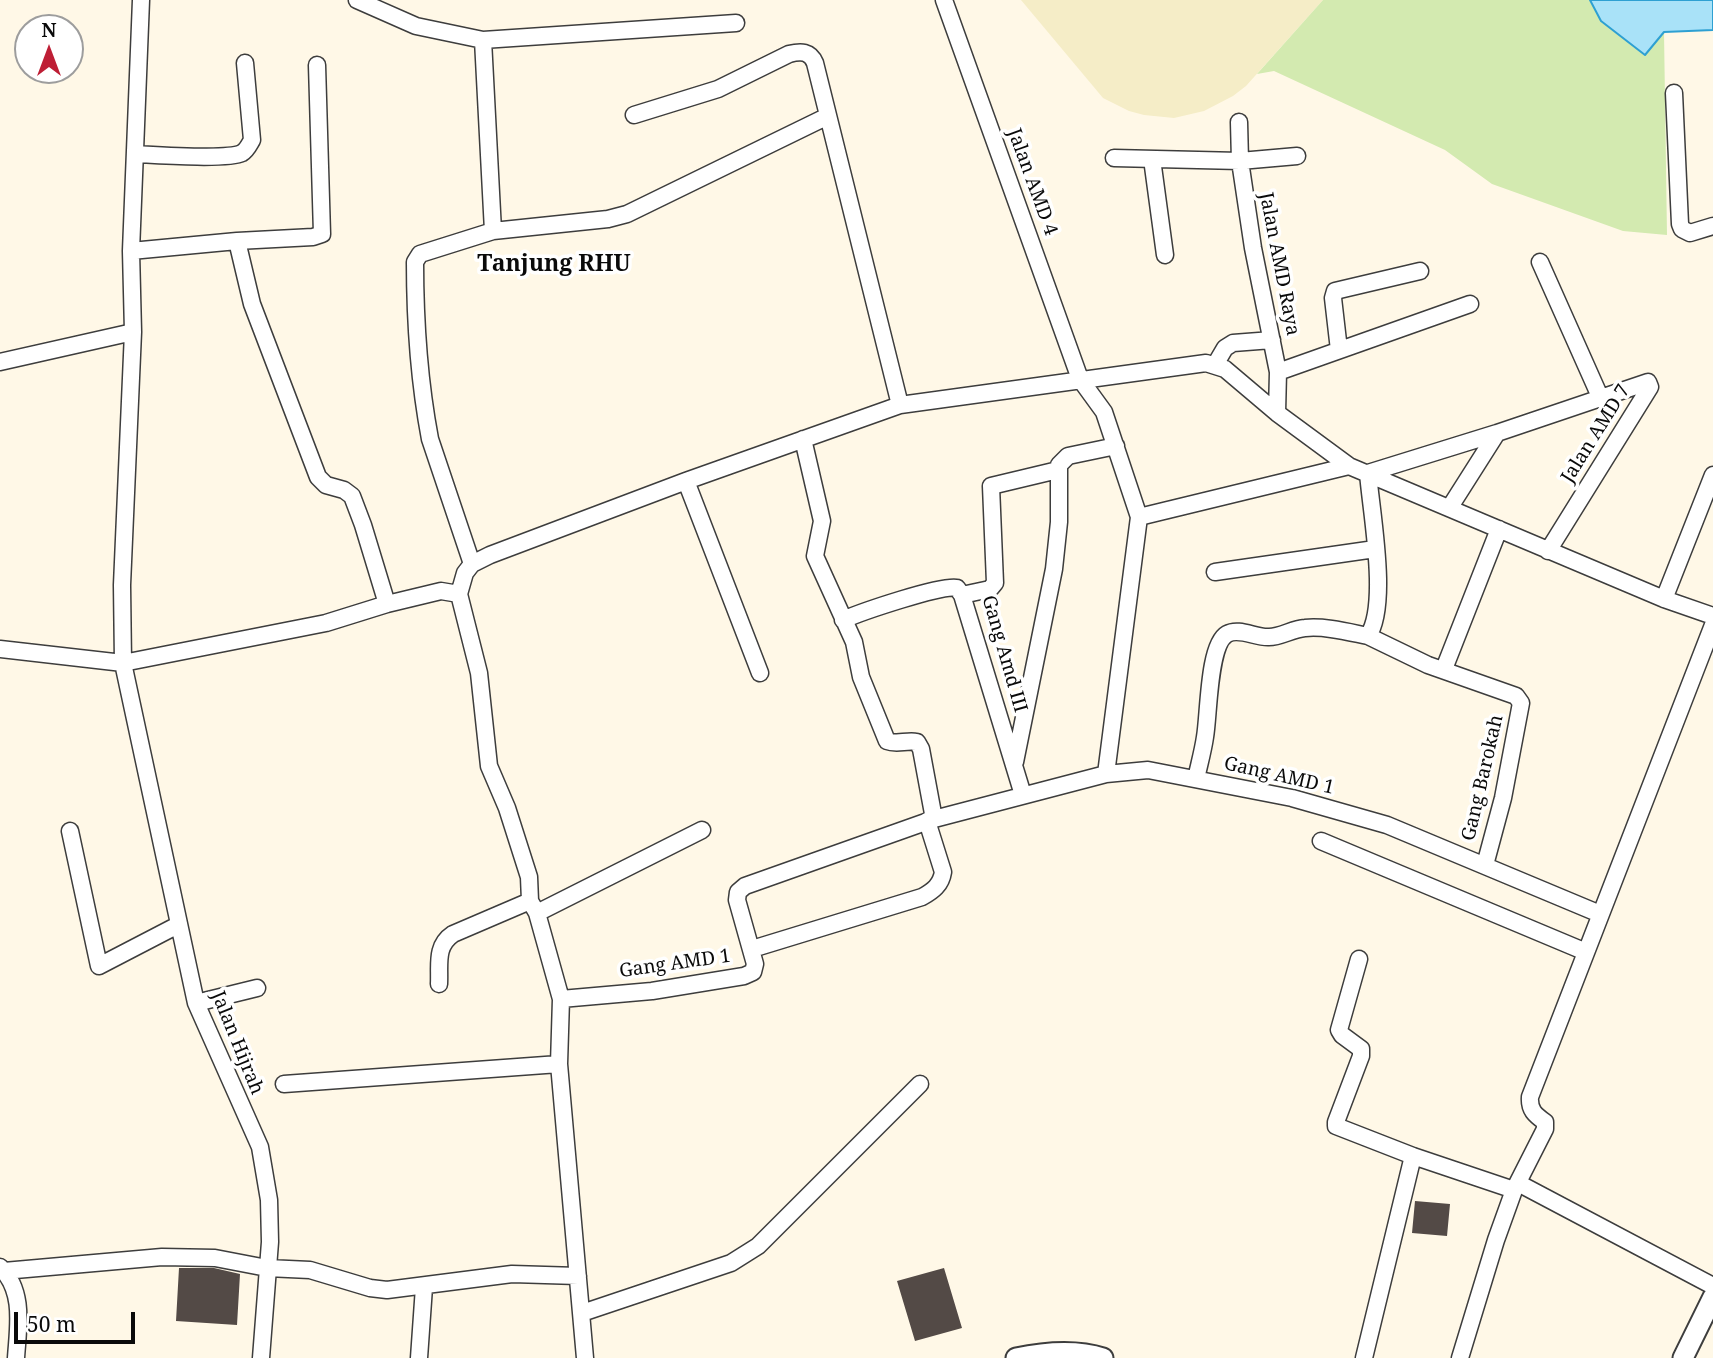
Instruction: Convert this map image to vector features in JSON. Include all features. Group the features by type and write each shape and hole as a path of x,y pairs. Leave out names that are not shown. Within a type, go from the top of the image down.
{"street":[{"name":"Jalan Hijrah","path":"141,0 131,251 132,332 122,585 123,663 196,1003 260,1147 269,1200 270,1242 261,1358"},
{"path":"357,0 416,26 483,40 736,23"},
{"name":"Jalan AMD 4","path":"944,0 1080,379"},
{"path":"483,40 493,231"},
{"path":"634,115 718,89 789,54 802,52 813,59 900,405"},
{"path":"136,154 240,154 248,148 252,140 245,63"},
{"path":"131,251 313,237 322,234 317,65"},
{"path":"1674,93 1680,224 1682,229 1690,233 1713,226"},
{"path":"472,564 430,439 426,419 418,348 416,258 420,254 493,231 608,219 627,214 828,116"},
{"name":"Jalan AMD Raya","path":"1239,122 1240,161 1253,248 1278,372 1278,413"},
{"path":"1114,159 1240,161 1297,156"},
{"path":"1152,159 1165,256"},
{"path":"237,241 252,304 318,477 326,485 344,490 352,496 387,604"},
{"name":"Jalan AMD 7","path":"1539,262 1601,399"},
{"path":"1339,350 1333,298 1335,291 1420,271"},
{"path":"1278,372 1469,304"},
{"path":"0,362 132,332"},
{"path":"1215,365 1225,348 1233,343 1272,341"},
{"path":"586,1358 559,1064 561,999 533,907 529,877 507,808 489,766 479,673 459,594 465,573 472,564 489,555 686,481 900,405 1194,364 1215,365 1237,379 1349,466 1664,599 1713,616"},
{"path":"1080,379 1099,402 1139,517 1106,774"},
{"name":"Jalan AMD 7","path":"1368,473 1648,382 1650,384 1548,551"},
{"path":"1450,507 1497,433"},
{"path":"752,950 922,897 935,889 943,872 931,820 921,749 917,742 909,740 894,743 887,741 861,677 853,642 815,556 822,521 803,439"},
{"path":"1015,762 1054,569 1059,522 1058,470 1061,461 1068,456 1116,446"},
{"path":"1139,517 1349,466"},
{"name":"Gang Amd III","path":"1023,795 962,595 990,589 995,583 991,486 1058,470"},
{"path":"1368,473 1379,593 1373,629 1368,636"},
{"path":"1664,599 1713,475"},
{"path":"686,481 760,673"},
{"path":"1444,669 1499,529"},
{"path":"1214,572 1375,549"},
{"path":"843,620 950,587 957,589 962,595"},
{"path":"0,649 123,663 326,623 441,591 459,594"},
{"path":"1460,1358 1496,1240 1516,1186 1545,1129 1545,1122 1534,1114 1530,1097 1713,625"},
{"name":"Gang Barokah","path":"1196,779 1205,736 1214,658 1224,636 1239,632 1268,637 1304,628 1319,628 1368,636 1428,665 1516,696 1521,703 1503,799 1485,865"},
{"name":"Gang AMD 1","path":"561,999 652,991 744,976 753,972 752,950 737,900 738,892 745,886 931,820 1106,774 1148,770 1292,798 1387,825 1600,915"},
{"path":"439,985 440,949 444,940 453,934 533,907 702,830"},
{"path":"70,831 99,966 178,925"},
{"path":"1321,841 1586,952"},
{"path":"1359,959 1339,1030 1361,1049 1362,1056 1336,1126 1413,1156 1516,1186 1713,1286"},
{"path":"196,1003 257,989"},
{"path":"284,1084 559,1064"},
{"path":"582,1313 731,1264 758,1246 920,1084"},
{"path":"1364,1358 1413,1156"},
{"path":"16,1358 19,1307 14,1290 2,1269 162,1257 215,1258 267,1268 310,1270 370,1288 387,1290 512,1274 578,1276"},
{"path":"419,1358 424,1287"},
{"path":"1683,1358 1713,1297"},
{"path":"1016,1358 1036,1354 1085,1352 1103,1358"}],"shaded area":[{"path":"1021,0 1323,0 1246,86 1204,111 1174,118 1129,111 1103,98"}],"green space":[{"path":"1323,0 1590,0 1601,21 1645,55 1664,32 1667,235 1623,231 1492,184 1445,150 1274,71 1257,74"}],"water":[{"path":"1590,0 1713,0 1713,30 1664,32 1645,55 1601,21"}],"building":[{"path":"1415,1201 1450,1204 1447,1236 1412,1233"},
{"path":"179,1268 214,1268 240,1274 237,1325 176,1321"},
{"path":"944,1268 962,1328 915,1341 897,1281"}],"district":[{"name":"Tanjung RHU","path":"554,264"}]}
